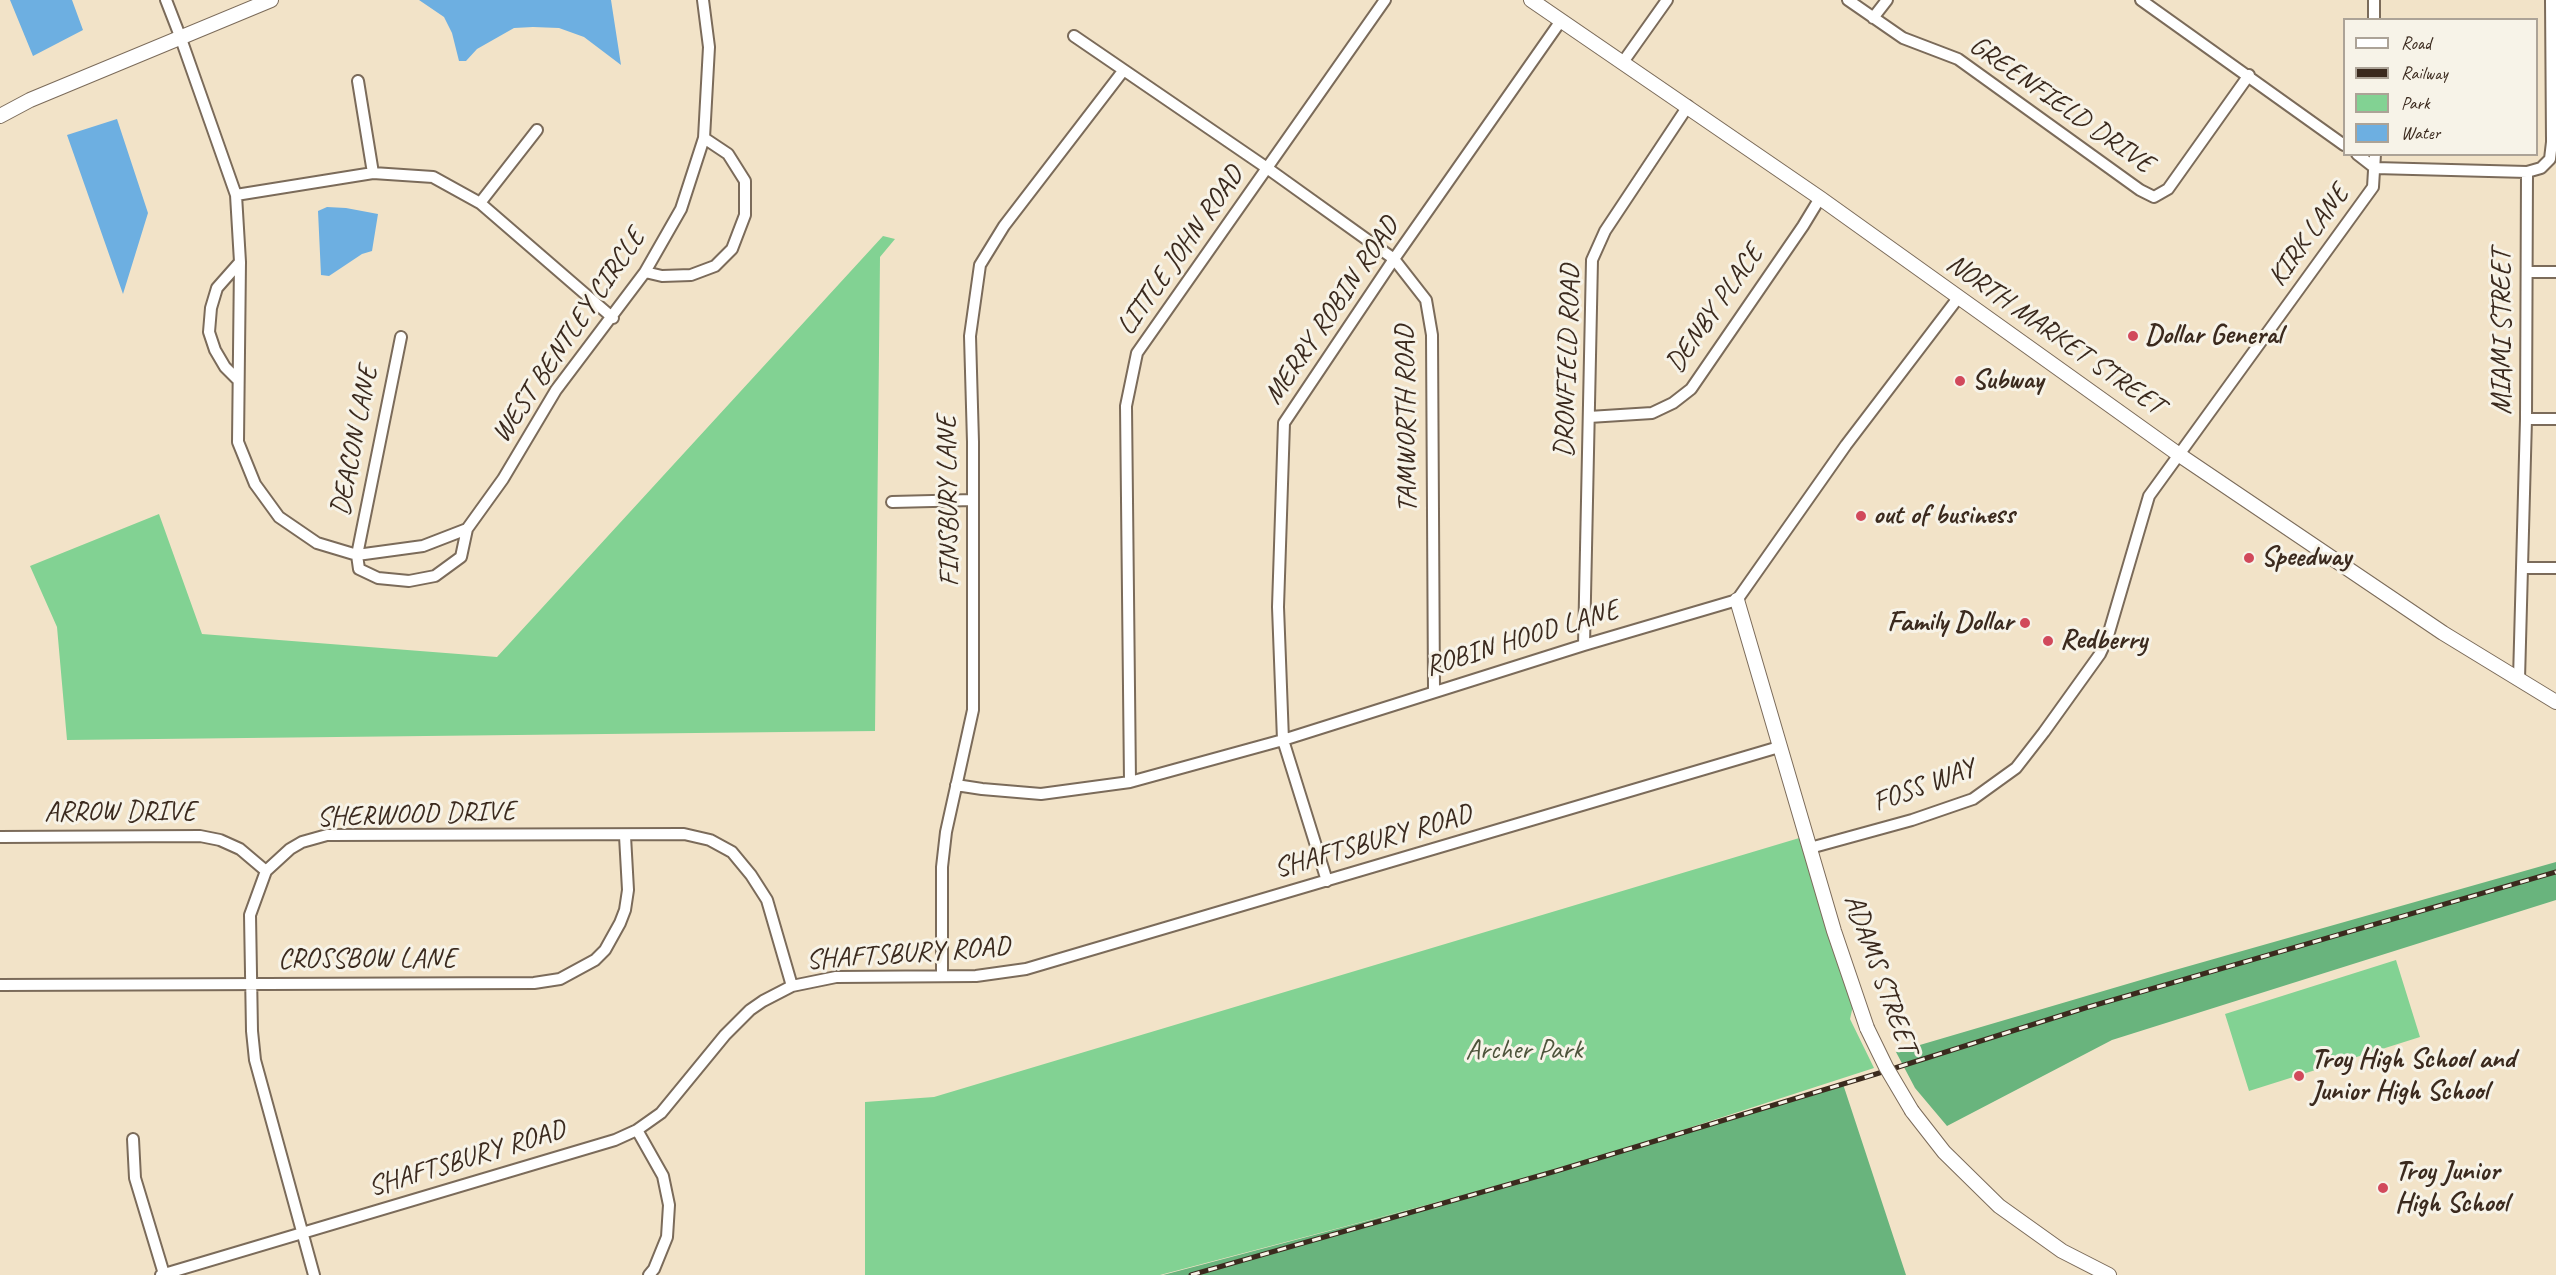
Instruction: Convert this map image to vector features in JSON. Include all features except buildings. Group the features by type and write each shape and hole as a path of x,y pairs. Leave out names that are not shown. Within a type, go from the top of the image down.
{"street":[{"path":"166,0 236,195 240,262 238,442 255,484 279,517 317,543 357,555 423,546 467,529"},
{"path":"0,116 30,100 270,0"},
{"name":"WEST BENTLEY CIRCLE","path":"467,529 503,479 556,390 613,318 645,272 681,209 704,138 709,47 705,0"},
{"name":"LITTLE JOHN ROAD","path":"1130,782 1126,406 1137,353 1384,0"},
{"name":"NORTH MARKET STREET","path":"1531,0 1820,198 2178,454 2443,633 2556,702"},
{"path":"1623,62 1667,0"},
{"name":"GREENFIELD DRIVE","path":"1848,0 1903,38 1958,59 2140,190 2154,196 2168,189 2249,75"},
{"path":"1873,18 1887,0"},
{"path":"2141,0 2343,144"},
{"path":"2374,0 2374,18"},
{"path":"2360,156 2375,168 2527,172 2541,168 2550,159 2551,0"},
{"name":"MERRY ROBIN ROAD","path":"1327,881 1283,740 1278,607 1284,423 1394,259 1560,22"},
{"name":"TAMWORTH ROAD","path":"1074,36 1267,168 1394,259 1426,300 1432,334 1434,691"},
{"name":"FINSBURY LANE","path":"942,976 942,867 956,785 973,710 975,645 970,336 981,265 1004,226 1123,71"},
{"path":"358,81 373,173"},
{"name":"DRONFIELD ROAD","path":"1584,645 1592,261 1605,231 1688,106"},
{"path":"480,203 537,130"},
{"path":"645,272 662,276 691,275 715,266 732,249 745,215 745,181 728,154 704,138"},
{"name":"KIRK LANE","path":"2178,454 2373,187 2375,156"},
{"name":"MIAMI STREET","path":"2519,679 2524,568 2527,172"},
{"path":"236,195 373,173 433,177 480,203 613,318"},
{"name":"DENBY PLACE","path":"1589,417 1652,413 1673,403 1691,389 1820,198"},
{"path":"237,379 225,368 215,350 209,332 211,308 217,288 240,262"},
{"path":"2528,273 2556,272"},
{"path":"1737,600 1846,445 1958,298"},
{"name":"DEACON LANE","path":"357,555 401,337"},
{"path":"2526,419 2556,419"},
{"name":"FOSS WAY","path":"1810,848 1912,820 1973,800 2016,768 2100,654 2107,639 2149,496 2178,454"},
{"path":"892,502 973,500"},
{"path":"357,555 359,568 378,578 409,581 435,576 461,557 467,529"},
{"path":"2524,568 2556,568"},
{"name":"ROBIN HOOD LANE","path":"956,785 1041,794 1130,782 1283,740 1434,691 1737,600"},
{"name":"ADAMS STREET","path":"1737,600 1837,942 1867,1028 1886,1068 1912,1111 1955,1165 1999,1206 2055,1247 2109,1275"},
{"name":"SHAFTSBURY ROAD","path":"162,1275 615,1140 637,1130 661,1113 725,1035 750,1010 792,986 836,977 990,975 1026,969 1779,747"},
{"name":"SHERWOOD DRIVE","path":"314,1275 255,1060 251,984 250,915 266,871 275,861 296,846 327,835 625,836 684,834 710,840 732,852 751,875 767,900 792,986"},
{"name":"ARROW DRIVE","path":"0,837 200,836 220,840 240,849 266,871"},
{"name":"CROSSBOW LANE","path":"0,985 534,983 560,979 572,975 595,960 605,950 620,923 628,890 625,836"},
{"path":"637,1130 663,1176 669,1205 667,1237 654,1269 649,1275"},
{"path":"133,1139 135,1178 162,1275"}],"green space":[{"path":"883,236 895,239 880,257 875,731 67,740 57,627 30,566 159,514 202,634 497,657"},
{"name":"Archer Park","path":"1806,836 1855,997 1850,1019 1874,1068 1556,1171 1160,1275 865,1275 865,1102 934,1097"},
{"path":"2556,862 2556,900 2112,1040 1947,1126 1915,1088 1896,1052 2168,972"},
{"path":"2396,960 2420,1037 2249,1091 2225,1014"},
{"path":"1843,1084 1906,1275 1163,1275 1556,1171"}],"water":[{"path":"10,0 72,0 83,30 33,56"},
{"path":"419,0 611,0 621,65 584,37 559,28 533,27 514,28 477,49 466,61 459,61 452,33 444,17"},
{"path":"117,119 148,213 123,294 67,135"},
{"path":"327,207 378,214 372,251 362,254 329,276 321,275 318,211"}],"railway":[{"path":"1191,1275 1556,1171 2085,1008 2556,872"}],"place":[{"name":"Dollar General","path":"2133,336"},
{"name":"Subway","path":"1960,381"},
{"name":"out of business","path":"1861,516"},
{"name":"Speedway","path":"2249,558"},
{"name":"Family Dollar","path":"2025,623"},
{"name":"Redberry","path":"2048,641"},
{"name":"Troy High School and Junior High School","path":"2299,1076"},
{"name":"Troy Junior High School","path":"2383,1188"}]}
